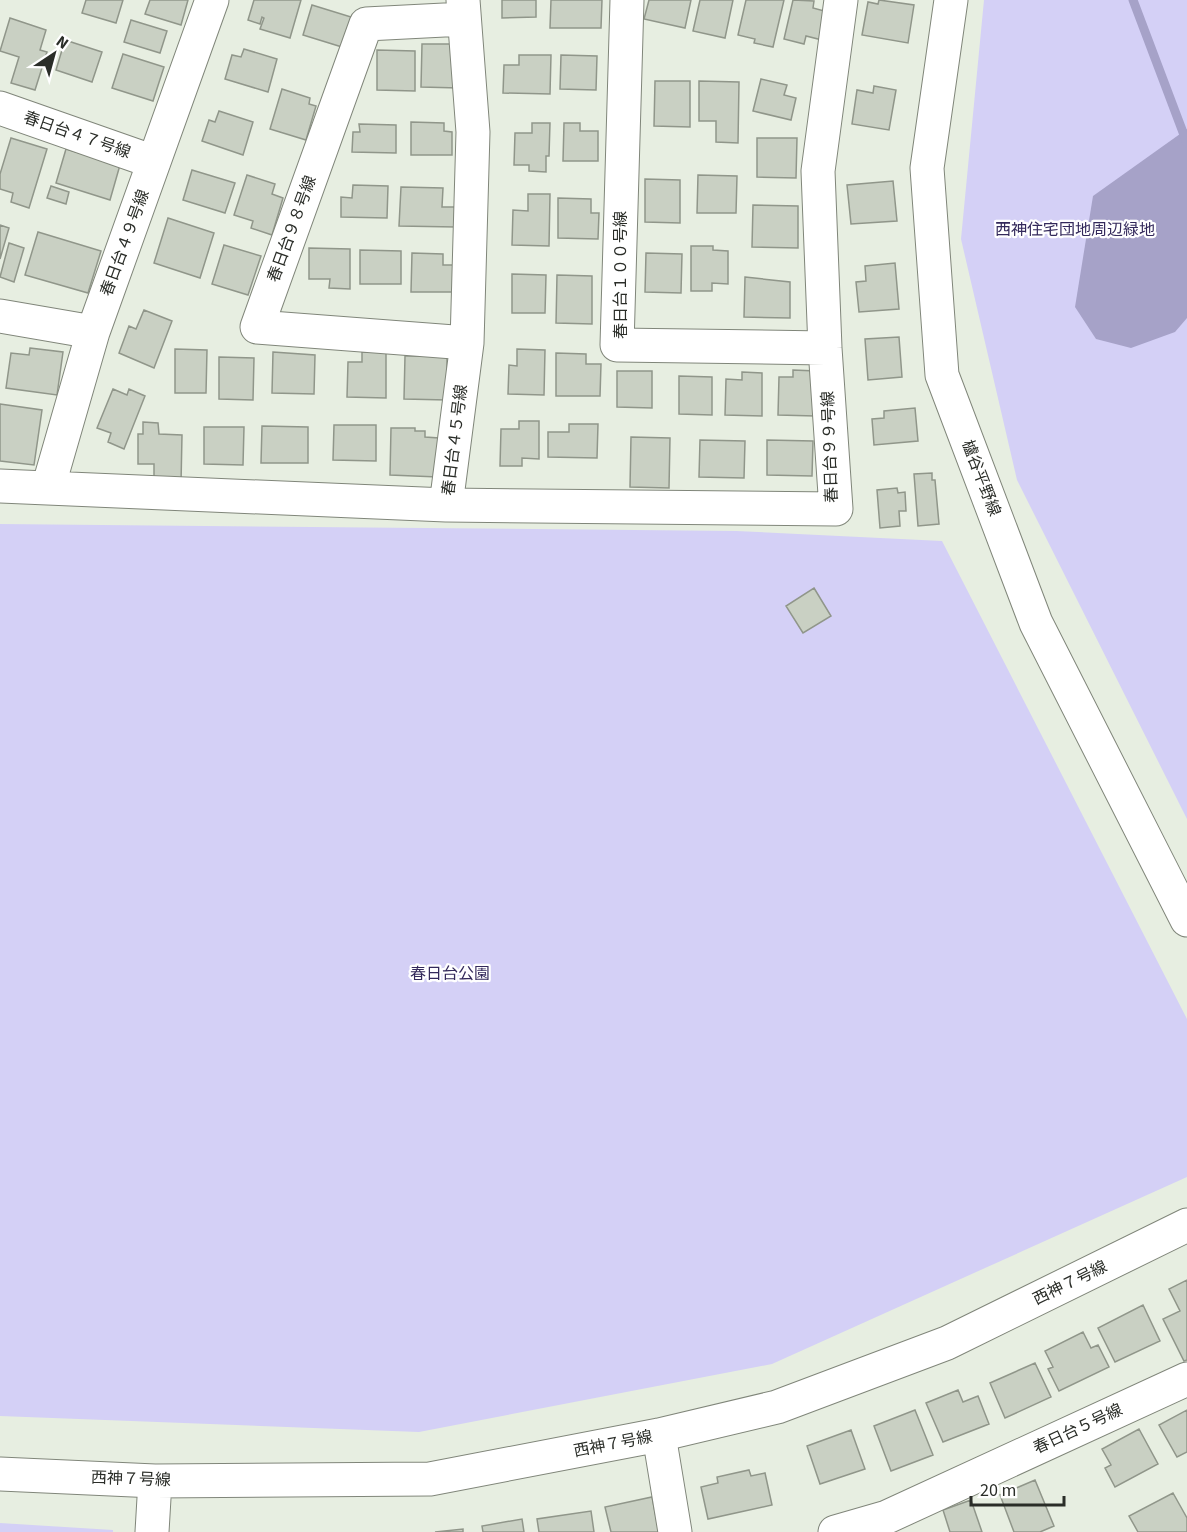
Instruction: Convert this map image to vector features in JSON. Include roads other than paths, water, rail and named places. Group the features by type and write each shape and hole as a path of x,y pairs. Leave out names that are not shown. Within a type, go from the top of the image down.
{"street":[{"name":"春日台４９号線","path":"48,488 93,332 212,0"},
{"name":"春日台１００号線","path":"627,0 617,345 825,348"},
{"name":"春日台９９号線","path":"446,506 836,509 825,348 818,171 841,0"},
{"name":"櫨谷平野線","path":"951,0 927,168 942,375 1036,623 1187,920"},
{"name":"春日台４５号線","path":"0,486 446,506 467,343 473,132 464,10"},
{"name":"春日台９８号線","path":"464,10 366,24 257,327 467,343"},
{"name":"春日台４７号線","path":"0,108 154,162"},
{"path":"0,316 93,332"},
{"name":"西神７号線","path":"0,1474 155,1481 430,1479 658,1435 777,1407 947,1342 1187,1225"},
{"name":"春日台５号線","path":"835,1532 889,1525 1187,1379"},
{"path":"658,1435 675,1532"},
{"path":"152,1532 155,1481"}],"waterway":[{"path":"1133,0 1187,143"}],"park label":[{"name":"西神住宅団地周辺緑地","path":"1075,230"},
{"name":"春日台公園","path":"450,974"}]}
